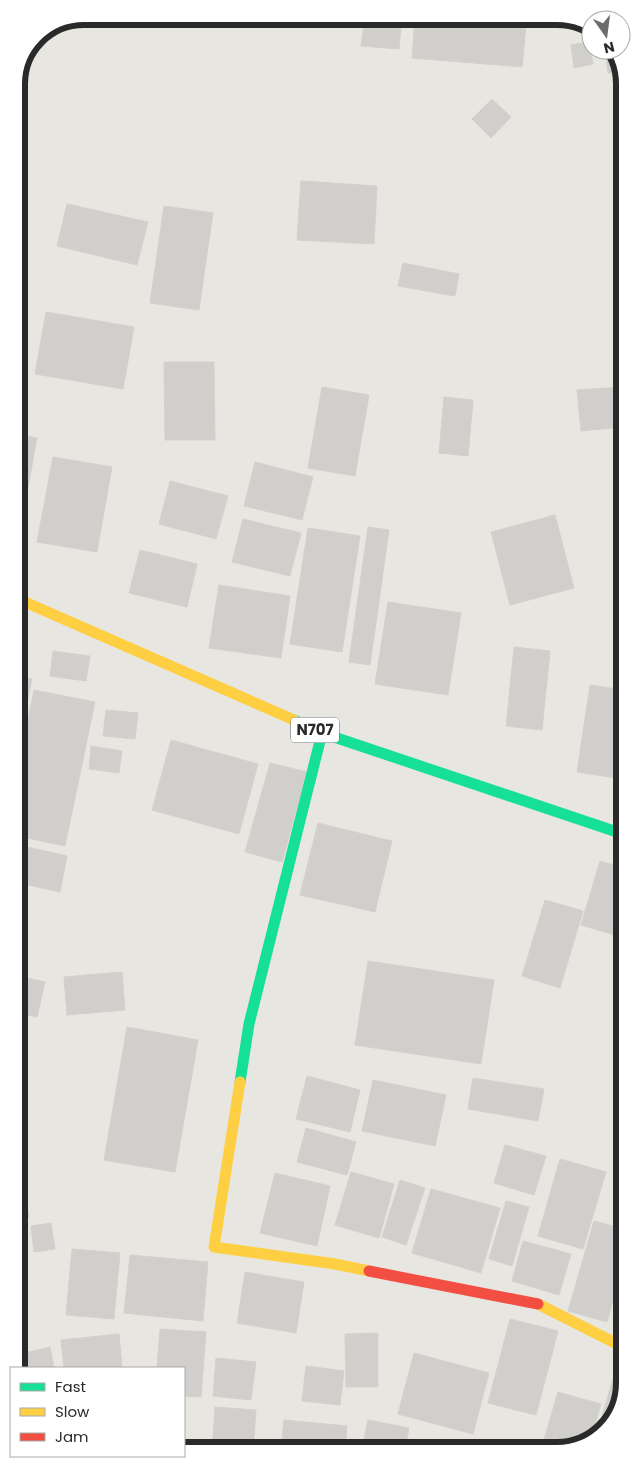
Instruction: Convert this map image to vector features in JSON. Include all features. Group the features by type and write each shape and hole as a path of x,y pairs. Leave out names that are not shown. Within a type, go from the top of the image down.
{"main road":[{"name":"N707","path":"25,602 143,656 322,733 616,832"},
{"path":"322,733 249,1024 214,1247 335,1264 535,1302 616,1343"}],"building":[{"path":"364,25 401,25 399,49 361,46"},
{"path":"414,25 526,25 522,67 412,58"},
{"path":"581,43 581,60 592,60 593,64 574,68 571,45"},
{"path":"606,60 611,60 615,72 608,73"},
{"path":"492,99 511,117 491,138 472,119"},
{"path":"301,181 377,186 374,244 297,240"},
{"path":"67,204 148,222 137,265 57,246"},
{"path":"164,206 213,213 199,310 150,303"},
{"path":"403,263 459,274 455,296 398,286"},
{"path":"46,312 134,327 123,389 35,374"},
{"path":"164,362 214,362 215,440 165,440"},
{"path":"322,387 369,395 355,476 308,468"},
{"path":"616,387 616,428 581,431 577,390"},
{"path":"444,397 473,400 468,456 439,453"},
{"path":"25,436 37,438 25,504"},
{"path":"53,457 112,467 97,552 37,542"},
{"path":"255,462 313,477 302,520 244,506"},
{"path":"170,481 228,496 216,539 159,524"},
{"path":"555,515 574,588 510,605 491,532"},
{"path":"243,519 301,533 290,576 232,562"},
{"path":"368,527 389,530 370,665 349,662"},
{"path":"308,528 360,536 342,652 290,644"},
{"path":"140,550 197,564 187,607 129,593"},
{"path":"219,585 290,596 281,658 209,648"},
{"path":"388,602 461,613 448,695 375,684"},
{"path":"514,647 550,651 542,730 506,726"},
{"path":"53,651 90,656 86,681 50,676"},
{"path":"25,678 32,679 25,711"},
{"path":"590,685 616,689 616,778 577,772"},
{"path":"34,690 95,702 65,846 25,837 25,732"},
{"path":"106,710 138,713 135,739 103,736"},
{"path":"171,740 258,764 239,834 152,810"},
{"path":"91,746 122,751 119,773 89,769"},
{"path":"270,763 307,772 282,862 245,852"},
{"path":"318,823 392,841 375,912 300,895"},
{"path":"25,847 67,856 60,892 25,884"},
{"path":"600,861 616,866 616,935 581,925"},
{"path":"545,900 583,911 560,988 522,976"},
{"path":"368,961 494,980 481,1064 355,1045"},
{"path":"122,972 125,1010 67,1015 64,977"},
{"path":"25,977 45,982 37,1017 25,1014"},
{"path":"127,1027 198,1040 175,1172 104,1160"},
{"path":"307,1076 360,1090 350,1132 296,1119"},
{"path":"473,1078 544,1089 538,1121 468,1109"},
{"path":"373,1080 446,1095 435,1146 362,1131"},
{"path":"306,1128 356,1142 347,1175 297,1162"},
{"path":"505,1145 546,1156 534,1195 494,1183"},
{"path":"560,1159 606,1172 583,1249 538,1236"},
{"path":"351,1172 394,1184 379,1238 335,1225"},
{"path":"275,1173 330,1186 317,1246 260,1233"},
{"path":"400,1180 425,1188 406,1245 382,1237"},
{"path":"431,1189 500,1208 481,1273 412,1253"},
{"path":"25,1198 29,1217 25,1218"},
{"path":"506,1201 529,1207 512,1266 489,1259"},
{"path":"594,1221 616,1227 616,1290 607,1322 568,1311"},
{"path":"51,1223 55,1249 34,1252 31,1226"},
{"path":"523,1241 571,1254 559,1295 512,1281"},
{"path":"72,1249 120,1253 114,1319 66,1315"},
{"path":"130,1255 208,1262 203,1321 124,1313"},
{"path":"245,1272 304,1282 296,1333 237,1323"},
{"path":"510,1319 558,1331 536,1415 488,1403"},
{"path":"160,1329 206,1332 201,1397 185,1396 185,1367 157,1367"},
{"path":"378,1333 378,1387 346,1387 345,1334"},
{"path":"119,1334 122,1367 64,1367 61,1340"},
{"path":"50,1347 54,1367 25,1367 25,1353"},
{"path":"414,1353 489,1373 473,1434 398,1414"},
{"path":"216,1358 256,1362 251,1400 213,1396"},
{"path":"306,1366 344,1371 340,1405 302,1401"},
{"path":"614,1375 616,1376 614,1398 610,1409 600,1423"},
{"path":"558,1392 601,1404 593,1430 568,1441 543,1442"},
{"path":"215,1407 256,1410 254,1442 213,1442"},
{"path":"284,1420 347,1426 346,1442 282,1442"},
{"path":"368,1420 409,1428 406,1442 363,1442"},
{"path":"197,1439 198,1442 185,1442"}],"traffic: fast":[{"path":"294,720 322,733 616,832"},
{"path":"240,1082 249,1024 322,733"}],"traffic: slow":[{"path":"25,602 294,720"},
{"path":"240,1082 214,1247 335,1264 369,1271"},
{"path":"538,1304 616,1343"}],"traffic: jam":[{"path":"369,1271 538,1304"}]}
